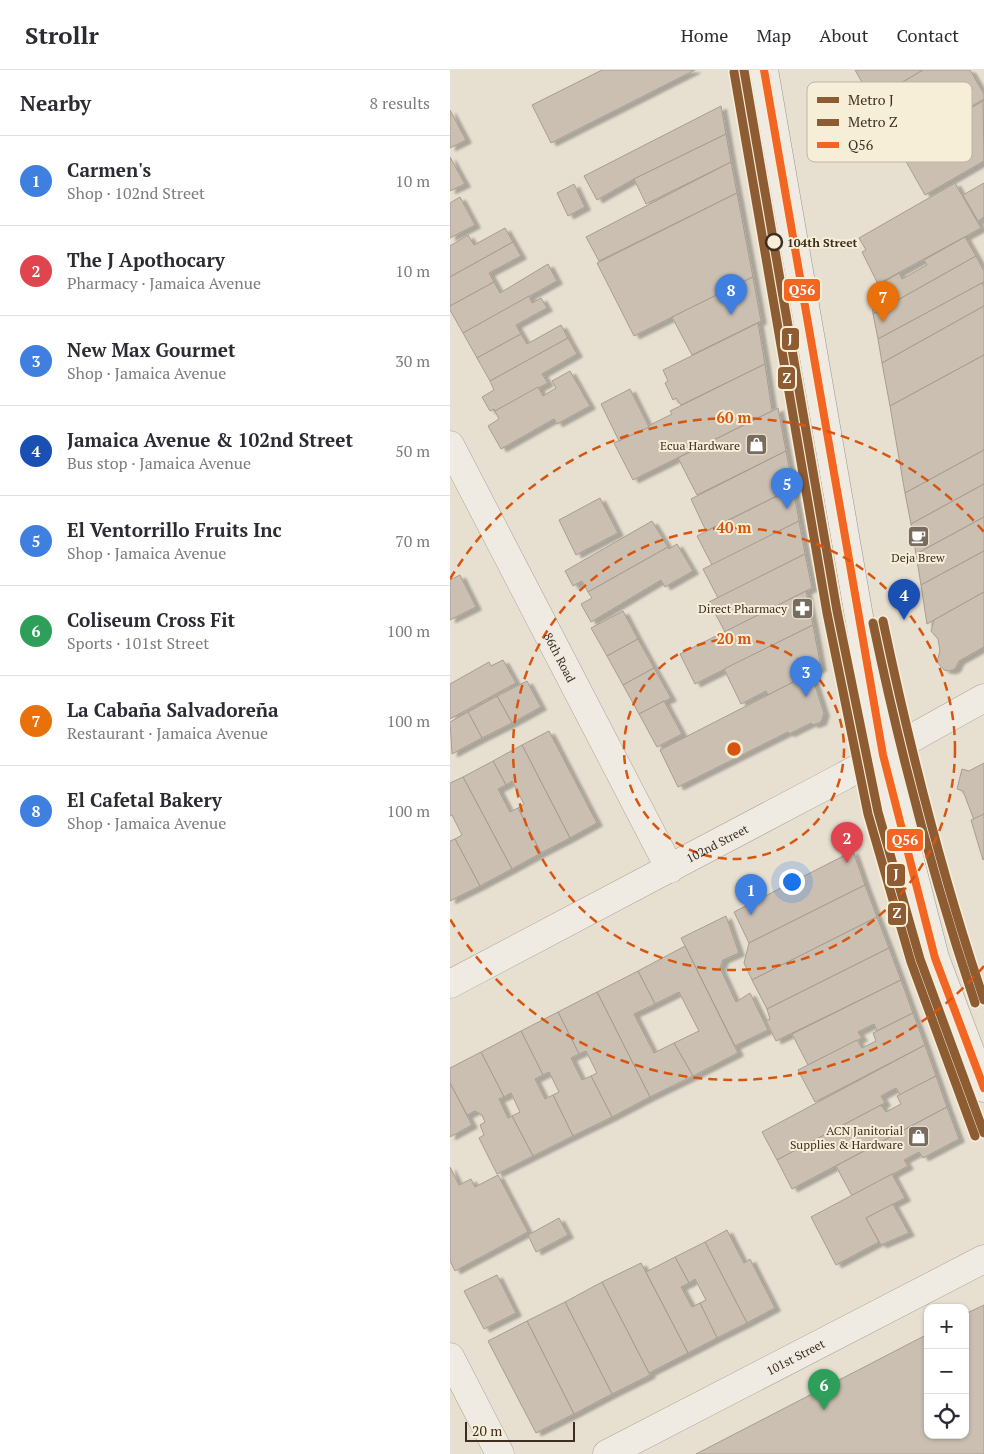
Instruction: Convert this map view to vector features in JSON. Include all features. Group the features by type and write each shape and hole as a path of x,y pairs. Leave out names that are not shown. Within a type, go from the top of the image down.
{"street":[{"path":"764,70 883,755 935,958 984,1088"},
{"name":"86th Road","path":"450,445 670,869"},
{"name":"102nd Street","path":"450,984 883,755 984,698"},
{"name":"101st Street","path":"607,1454 984,1259"},
{"path":"450,1358 500,1454"}],"building":[{"path":"602,70 695,70 551,143 532,105"},
{"path":"855,70 923,70 903,82 862,82"},
{"path":"923,70 970,70 984,94 984,99 972,106 972,82 903,82"},
{"path":"983,101 984,161 925,195 906,162 972,162 972,107"},
{"path":"721,106 726,134 634,179 597,200 584,176"},
{"path":"450,110 466,140 450,148"},
{"path":"726,134 731,162 646,204 634,179"},
{"path":"450,157 465,184 450,191"},
{"path":"731,162 737,193 599,261 586,237"},
{"path":"955,183 981,228 878,284 862,252 866,250 859,238"},
{"path":"984,183 984,217 978,221 963,195"},
{"path":"574,184 585,207 568,216 557,193"},
{"path":"737,193 753,277 634,336 597,263"},
{"path":"460,197 475,225 450,238 450,203"},
{"path":"505,228 513,242 450,277 450,246 468,235 474,245"},
{"path":"965,237 976,256 873,314 872,289 899,273 902,279 927,265 924,260"},
{"path":"513,242 521,256 489,273 494,282 450,306 450,277"},
{"path":"976,256 984,271 984,282 878,339 873,314"},
{"path":"548,264 557,281 463,333 450,310 450,306 494,282 500,293"},
{"path":"753,277 761,321 692,355 672,317"},
{"path":"982,283 984,287 984,306 882,363 878,339"},
{"path":"529,296 532,303 541,298 547,308 516,325 521,334 477,358 463,333"},
{"path":"984,306 984,355 890,406 882,363"},
{"path":"758,323 765,364 681,405 676,398 673,400 665,383 668,381 663,370"},
{"path":"561,325 568,338 490,381 477,358 521,334 527,344"},
{"path":"568,338 577,354 542,374 548,383 495,411 494,409 490,411 482,397 494,390 490,381"},
{"path":"984,355 984,450 905,493 890,406"},
{"path":"765,364 772,411 633,480 614,443 672,414 670,411"},
{"path":"570,371 590,406 557,424 554,419 501,449 488,426 499,419 495,411 538,387 543,396 556,388 552,381"},
{"path":"630,389 649,427 619,441 601,404"},
{"path":"778,408 786,451 697,495 678,458"},
{"path":"984,450 984,484 911,524 905,493"},
{"path":"786,451 793,488 706,531 691,499"},
{"path":"984,484 984,517 916,554 911,524"},
{"path":"793,488 799,521 712,565 697,536"},
{"path":"600,498 618,533 576,555 559,520"},
{"path":"984,517 984,551 921,585 916,554"},
{"path":"652,521 668,547 588,592 582,581 573,586 565,571"},
{"path":"799,521 805,554 718,598 703,569"},
{"path":"677,544 693,571 665,587 661,580 591,622 581,604 592,598 588,592 668,547 669,549"},
{"path":"984,551 984,592 927,624 921,585"},
{"path":"805,554 812,588 725,632 709,602"},
{"path":"460,575 476,607 450,620 450,580"},
{"path":"806,591 813,625 695,684 680,654"},
{"path":"984,592 984,647 959,661 955,669 950,671 944,670 937,662 940,651 938,639 931,631 934,620"},
{"path":"623,611 638,639 607,656 591,628"},
{"path":"813,625 821,668 768,695 766,691 741,704 724,669"},
{"path":"638,639 654,668 623,685 607,656"},
{"path":"503,660 516,683 450,719 450,684 489,662 491,666"},
{"path":"654,668 671,698 639,714 623,685"},
{"path":"811,673 824,713 821,722 813,725 811,723 789,734 788,732 678,787 660,750"},
{"path":"527,681 541,707 512,723 497,696"},
{"path":"497,696 512,723 482,738 468,712"},
{"path":"664,701 682,734 657,747 639,714"},
{"path":"468,712 482,738 452,754 450,722"},
{"path":"549,731 597,823 570,838 522,745"},
{"path":"522,745 570,838 541,853 518,808 524,804 512,781 506,785 493,761"},
{"path":"493,761 506,785 498,789 510,812 518,808 541,853 512,869 463,777"},
{"path":"984,763 984,814 974,820 963,791 957,789 962,769 969,771"},
{"path":"463,777 512,869 480,886 455,839 462,835 452,815 450,816 450,783"},
{"path":"984,814 984,859 983,860 971,820"},
{"path":"455,839 480,886 450,901 450,841"},
{"path":"853,851 865,885 749,943 734,912"},
{"path":"865,885 877,917 752,980 744,963 749,943"},
{"path":"726,916 739,953 723,960 720,968 736,1002 750,993 768,1030 735,1046 681,938"},
{"path":"877,917 889,948 767,1009 752,980"},
{"path":"685,946 738,1053 693,1076 674,1043 699,1031 679,992 655,1004 638,971"},
{"path":"889,948 901,980 776,1041 766,1021 770,1019 767,1009"},
{"path":"638,971 655,1004 634,1014 654,1053 674,1043 693,1076 650,1097 597,992"},
{"path":"901,980 913,1013 877,1031 874,1024 858,1032 862,1038 808,1065 792,1034"},
{"path":"597,992 650,1097 612,1117 591,1076 597,1073 586,1051 579,1054 558,1012"},
{"path":"558,1012 579,1054 571,1058 582,1080 591,1076 612,1117 573,1136 553,1095 559,1092 549,1072 543,1075 521,1031"},
{"path":"913,1013 925,1045 815,1102 798,1070 857,1040 862,1048 876,1041 873,1033"},
{"path":"521,1031 543,1075 535,1079 545,1099 553,1095 573,1136 533,1156 512,1116 520,1112 511,1093 504,1097 481,1052"},
{"path":"925,1045 936,1076 900,1095 896,1088 881,1096 885,1103 777,1160 762,1132"},
{"path":"481,1052 504,1097 499,1099 508,1118 512,1116 533,1156 497,1174 479,1138 484,1135 480,1125 485,1122 482,1115 475,1111 467,1115 450,1083 450,1068"},
{"path":"936,1076 947,1107 792,1189 777,1160 881,1105 886,1112 901,1104 897,1096"},
{"path":"450,1083 472,1125 450,1137"},
{"path":"947,1107 959,1139 923,1158 919,1152 904,1160 908,1166 852,1196 836,1166"},
{"path":"450,1167 459,1185 471,1179 475,1187 498,1175 528,1232 455,1271 450,1261"},
{"path":"892,1174 905,1198 866,1218 879,1242 836,1265 811,1217"},
{"path":"893,1204 909,1233 881,1245 866,1218"},
{"path":"559,1218 568,1235 536,1252 528,1235"},
{"path":"727,1230 744,1263 750,1259 775,1308 747,1323 705,1242"},
{"path":"705,1242 747,1323 717,1338 700,1303 706,1300 695,1279 689,1283 675,1257"},
{"path":"675,1257 689,1283 681,1287 692,1307 700,1303 717,1338 688,1353 646,1272"},
{"path":"641,1263 688,1353 649,1373 602,1282"},
{"path":"497,1275 516,1313 484,1329 464,1291"},
{"path":"602,1282 650,1375 612,1394 565,1302"},
{"path":"565,1302 612,1394 574,1414 527,1321"},
{"path":"984,1305 984,1454 696,1454 924,1336 924,1439 969,1439 969,1312"},
{"path":"527,1321 574,1414 536,1433 488,1341"}],"metro line":[{"name":"J","path":"744,70 837,611 878,812 920,959 984,1133"},
{"name":"Z","path":"734,72 827,613 868,814 911,962 975,1136"},
{"name":"J","path":"883,621 904,717 928,812 954,906 984,1000"},
{"name":"Z","path":"873,623 894,719 918,814 945,909 975,1003"}],"transit line":[{"name":"Q56","path":"764,70 883,755 935,958 984,1088"}],"place":[{"name":"104th Street","path":"774,242"},
{"name":"El Cafetal Bakery","path":"731,315"},
{"name":"La Cabaña Salvadoreña","path":"883,322"},
{"name":"Ecua Hardware","path":"756,445"},
{"name":"El Ventorrillo Fruits Inc","path":"787,509"},
{"name":"Deja Brew","path":"918,536"},
{"name":"Direct Pharmacy","path":"803,608"},
{"name":"Jamaica Avenue & 102nd Street","path":"904,620"},
{"name":"New Max Gourmet","path":"806,697"},
{"name":"The J Apothocary","path":"847,863"},
{"name":"Carmen's","path":"751,915"},
{"name":"ACN Janitorial Supplies & Hardware","path":"919,1137"},
{"name":"Coliseum Cross Fit","path":"824,1410"}]}
